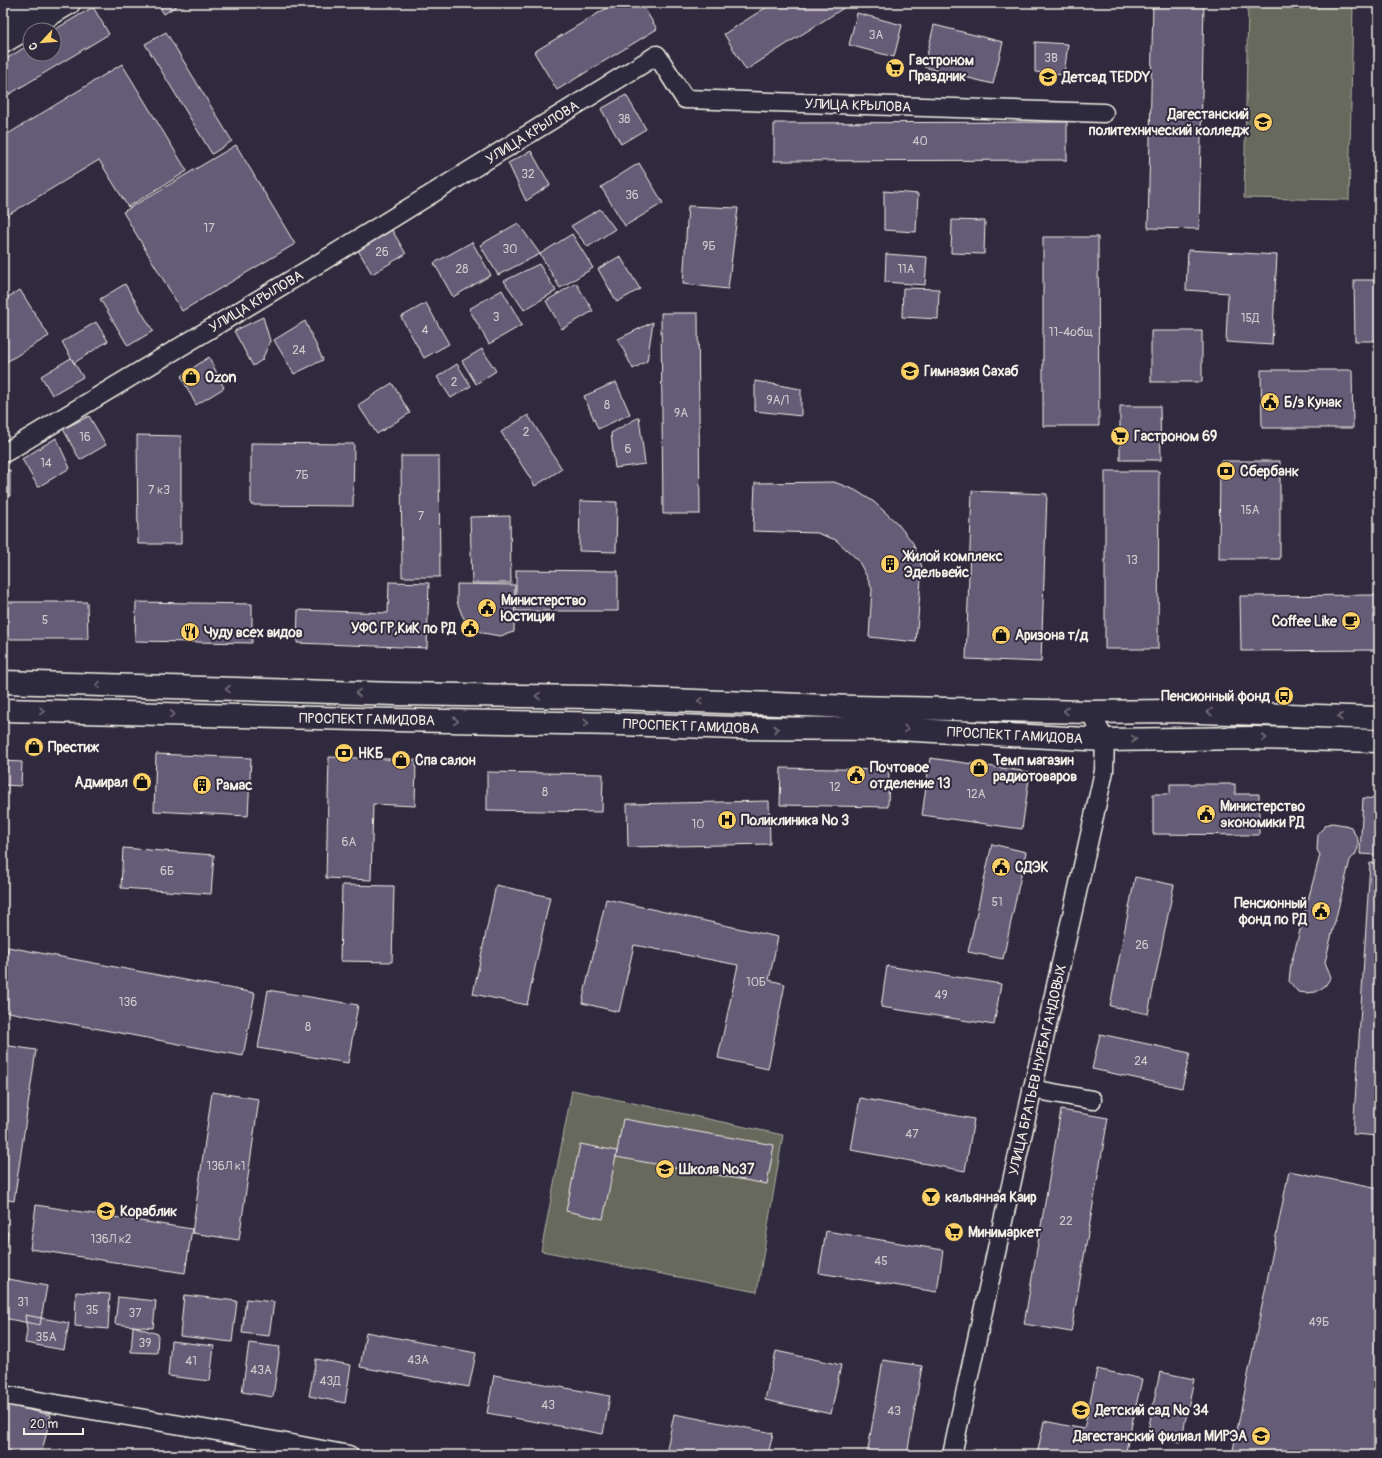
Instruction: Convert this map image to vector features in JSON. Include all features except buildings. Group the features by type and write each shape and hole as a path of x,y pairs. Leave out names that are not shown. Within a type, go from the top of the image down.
{"main road":[{"path":"3,23 37,3"},
{"path":"3,42 69,3"},
{"name":"ПРОСПЕКТ ГАМИДОВА","path":"3,682 397,694 591,697 853,707 1090,712 1168,711 1379,718"},
{"name":"ПРОСПЕКТ ГАМИДОВА","path":"3,710 737,728 896,729 1105,740 1254,738 1379,741"}],"street":[{"name":"УЛИЦА КРЫЛОВА","path":"3,452 6,452 326,259 657,55 685,99 1104,113"},
{"path":"1090,712 1105,740"},
{"name":"УЛИЦА БРАТЬЕВ НУРБАГАНДОВЫХ","path":"952,1455 1032,1089 1104,771 1105,740"},
{"path":"1032,1089 1092,1100"},
{"path":"3,1396 281,1442 349,1455"}],"green space":[{"path":"1248,4 1353,6 1349,200 1244,198"},
{"path":"572,1090 783,1135 757,1292 541,1251"}],"place":[{"name":"Гастроном Праздник","path":"895,68"},
{"name":"Детсад TEDDY","path":"1048,77"},
{"name":"Дагестанский политехнический колледж","path":"1263,122"},
{"name":"Гимназия Сахаб","path":"910,371"},
{"name":"Ozon","path":"191,377"},
{"name":"Б/з Кунак","path":"1270,402"},
{"name":"Гастроном 69","path":"1120,436"},
{"name":"Сбербанк","path":"1226,471"},
{"name":"Жилой комплекс Эдельвейс","path":"890,564"},
{"name":"Министерство Юстиции","path":"487,608"},
{"name":"Coffee Like","path":"1351,621"},
{"name":"УФС ГР,КиК по РД","path":"470,628"},
{"name":"Чуду всех видов","path":"190,632"},
{"name":"Аризона т/д","path":"1001,635"},
{"name":"Пенсионный фонд","path":"1284,696"},
{"name":"Престиж","path":"34,747"},
{"name":"НКБ","path":"344,753"},
{"name":"Спа салон","path":"401,760"},
{"name":"Темп магазин радиотоваров","path":"979,768"},
{"name":"Почтовое отделение 13","path":"856,775"},
{"name":"Адмирал","path":"142,782"},
{"name":"Рамас","path":"202,785"},
{"name":"Министерство экономики РД","path":"1206,814"},
{"name":"Поликлиника № 3","path":"727,820"},
{"name":"СДЭК","path":"1001,867"},
{"name":"Пенсионный фонд по РД","path":"1321,911"},
{"name":"Школа №37","path":"665,1169"},
{"name":"кальянная Каир","path":"931,1197"},
{"name":"Кораблик","path":"106,1211"},
{"name":"Минимаркет","path":"954,1232"},
{"name":"Детский сад № 34","path":"1081,1410"},
{"name":"Дагестанский филиал МИРЭА","path":"1261,1436"}]}
